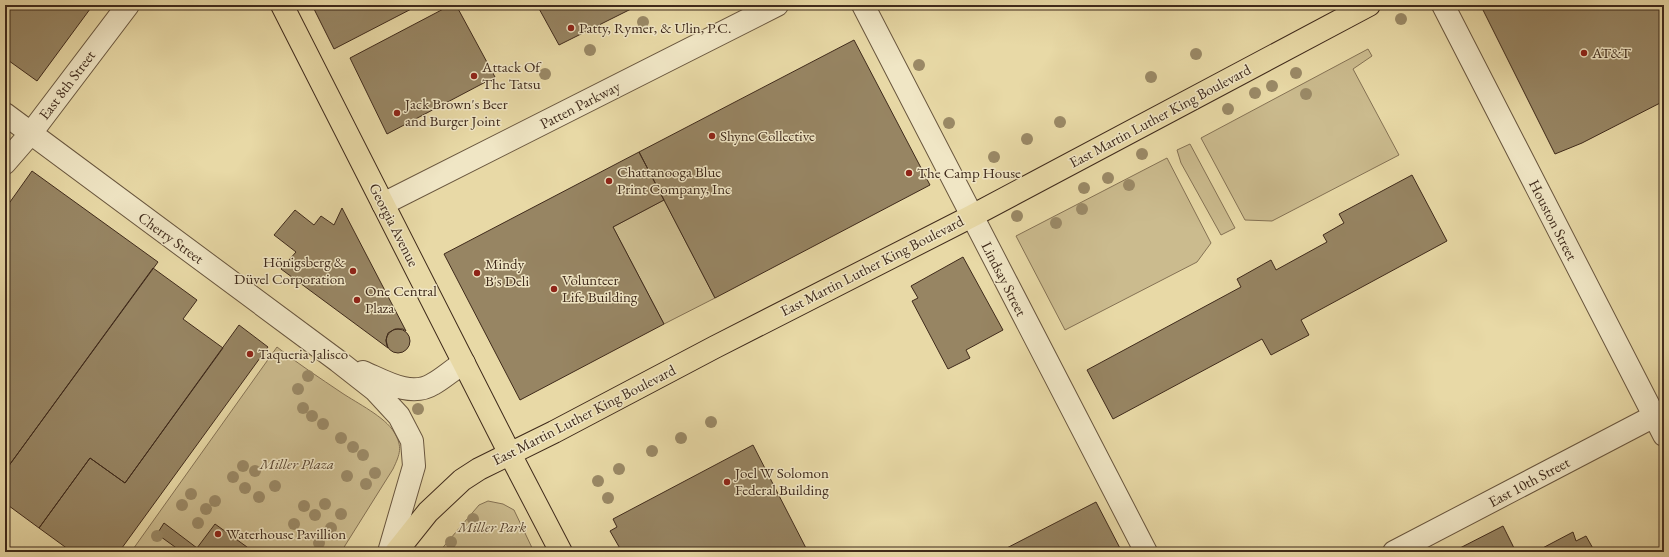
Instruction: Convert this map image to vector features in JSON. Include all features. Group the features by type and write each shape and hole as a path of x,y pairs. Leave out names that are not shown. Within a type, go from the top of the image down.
{"main road":[{"name":"Georgia Avenue","path":"282,5 510,454 562,552"},
{"name":"East Martin Luther King Boulevard","path":"396,552 428,512 462,480 479,469 715,346 972,216 1369,5"}],"street":[{"name":"East 8th Street","path":"5,163 30,133 128,5"},
{"name":"Patten Parkway","path":"383,204 777,5"},
{"name":"Lindsay Street","path":"863,5 1146,552"},
{"name":"Houston Street","path":"1443,5 1659,413 1664,435"},
{"name":"Cherry Street","path":"5,114 338,361 375,390 399,416 412,441 414,466 389,552"},
{"name":"Cherry Street","path":"338,361 388,383 409,390 421,389 433,385 464,363"},
{"name":"East 10th Street","path":"1394,552 1428,544 1659,413"}],"green space":[{"path":"1368,49 1372,56 1353,69 1399,155 1272,221 1245,220 1201,138"},
{"path":"1190,144 1235,228 1221,235 1181,163 1177,150"},
{"path":"1167,158 1211,243 1197,262 1065,330 1016,236"},
{"path":"664,200 715,298 664,324 613,227"},
{"name":"Miller Plaza","path":"277,347 309,371 378,416 390,426 399,442 399,455 393,469 341,552 131,552"},
{"name":"Miller Park","path":"488,501 503,504 514,510 534,552 439,552 479,505"}],"building":[{"path":"5,5 93,5 37,81 5,58"},
{"path":"312,5 419,5 334,49"},
{"path":"451,5 456,5 495,77 387,134 350,58"},
{"path":"537,5 639,5 559,45"},
{"name":"AT&T","path":"1664,5 1664,101 1582,143 1555,154 1481,6"},
{"path":"854,40 930,185 715,298 639,152"},
{"name":"Volunteer Life Building","path":"639,152 664,200 613,227 664,324 520,400 444,254"},
{"path":"32,171 158,262 5,471 5,209"},
{"path":"1412,175 1447,241 1301,320 1309,335 1271,355 1262,339 1113,419 1087,370 1241,287 1237,279 1271,260 1276,270 1327,242 1323,235 1344,223 1339,214"},
{"name":"One Central Plaza","path":"342,208 406,331 403,329 395,329 388,333 386,340 388,348 281,269 296,252 274,235 295,210 314,225 321,216 334,225"},
{"path":"963,257 1003,330 966,350 970,358 948,369 912,301 918,298 911,286"},
{"path":"153,268 197,300 183,319 223,348 125,483 90,458 39,528 5,503 5,471"},
{"path":"239,325 268,347 119,552 72,552 39,528 90,458 125,483"},
{"path":"398,329 407,332 410,341 407,350 398,353 389,350 386,341 389,332"},
{"name":"Joel W Solomon Federal Building","path":"753,445 808,552 622,552 610,531 617,527 613,519"},
{"path":"1096,502 1122,552 999,552"},
{"path":"164,523 197,548 194,552 182,552 157,534"},
{"name":"Waterhouse Pavillion","path":"215,524 247,547 253,552 194,552"},
{"path":"1503,526 1516,552 1460,552 1458,549"},
{"path":"1573,532 1576,541 1586,536 1595,552 1535,552"}],"place":[{"name":"Patty, Rymer, & Ulin, P.C.","path":"571,28"},
{"name":"AT&T","path":"1584,53"},
{"name":"Attack Of The Tatsu","path":"474,76"},
{"name":"Jack Brown's Beer and Burger Joint","path":"397,113"},
{"name":"Shyne Collective","path":"712,136"},
{"name":"The Camp House","path":"909,173"},
{"name":"Chattanooga Blue Print Company, Inc","path":"609,181"},
{"name":"Hönigsberg & Düvel Corporation","path":"353,271"},
{"name":"Mindy B's Deli","path":"477,273"},
{"name":"Volunteer Life Building","path":"554,289"},
{"name":"One Central Plaza","path":"357,300"},
{"name":"Taqueria Jalisco","path":"250,354"},
{"name":"Joel W Solomon Federal Building","path":"727,482"},
{"name":"Waterhouse Pavillion","path":"218,534"}]}
